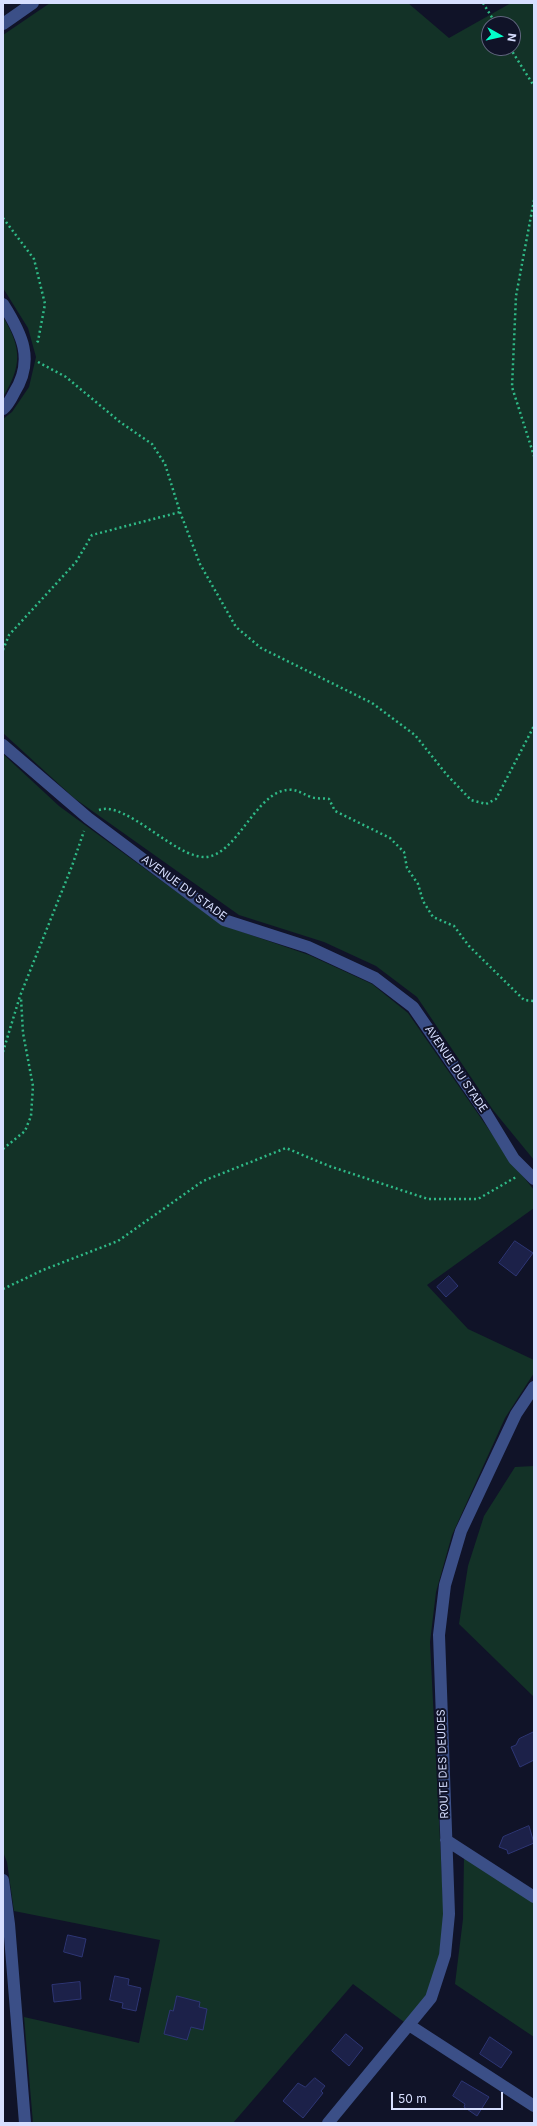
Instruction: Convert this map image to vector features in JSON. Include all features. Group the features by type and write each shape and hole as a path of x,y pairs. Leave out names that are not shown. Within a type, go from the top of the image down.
{"street":[{"path":"3,24 33,3"},
{"path":"3,304 19,329 26,356 20,383 3,408"},
{"name":"AVENUE DU STADE","path":"3,745 88,818 224,920 308,947 375,978 413,1007 486,1113 514,1158 530,1175"},
{"name":"ROUTE DES DEUDES","path":"328,2123 431,1998 445,1955 449,1914 439,1635 445,1585 461,1531 516,1414 534,1387"},
{"path":"446,1840 534,1897"},
{"path":"3,1880 9,1924 25,2123"},
{"path":"409,2025 534,2106"}],"path":[{"path":"483,3 491,16"},
{"path":"515,56 534,86"},
{"path":"534,200 516,296 512,387 534,456"},
{"path":"3,218 34,259 45,304 38,341 26,356 66,377 120,422 152,444 165,464 180,512 200,564 236,627 260,648 372,703 414,735 447,775 471,800 486,804 496,799 534,726"},
{"path":"3,650 10,635 76,562 92,535 180,512"},
{"path":"3,1052 20,996 72,866 88,818 101,809 124,813 191,855 206,857 220,854 264,803 282,791 299,790 312,797 329,799 335,811 390,838 404,852 408,868 418,884 423,900 433,917 454,926 469,946 524,1000 534,1001"},
{"path":"3,1149 24,1131 31,1116 33,1086 22,1033 20,996"},
{"path":"3,1289 43,1270 118,1241 203,1181 286,1148 329,1166 428,1199 478,1199 530,1175"}],"green space":[{"path":"50,3 408,3 449,38 481,20 481,56 521,56 521,16 488,16 511,3 534,3 534,1160 493,1110 417,997 376,966 324,942 239,915 74,798 3,733 3,419 12,412 29,387 36,357 28,328 3,288 3,35"},
{"path":"3,317 14,338 17,357 14,376 3,397"},
{"path":"3,754 59,806 222,925 309,955 372,984 408,1013 510,1160 534,1190 534,1208 427,1285 468,1329 534,1360 534,1373 505,1418 452,1535 436,1592 430,1642 444,1920 439,1957 427,1997 404,2022 353,1984 233,2123 33,2123 24,2017 139,2043 160,1940 14,1911 7,1862 3,1852"},
{"path":"534,1466 534,1697 459,1624 468,1566 484,1516 515,1467"},
{"path":"464,1857 534,1899 534,2037 455,1984 463,1919"}],"building":[{"path":"515,1241 533,1253 516,1276 499,1263"},
{"path":"449,1276 458,1286 446,1297 437,1287"},
{"path":"534,1732 534,1760 520,1767 511,1747 516,1745 519,1739"},
{"path":"529,1826 534,1843 508,1854 507,1850 499,1847 503,1837"},
{"path":"68,1935 86,1939 82,1957 64,1952"},
{"path":"115,1976 129,1979 128,1985 141,1988 136,2011 122,2008 123,2003 110,2000"},
{"path":"80,1982 81,1999 54,2002 52,1985"},
{"path":"177,1996 200,2002 199,2007 207,2009 203,2030 191,2027 187,2040 164,2034 170,2010 173,2011"},
{"path":"346,2034 363,2048 349,2066 332,2051"},
{"path":"490,2037 512,2052 501,2068 480,2054"},
{"path":"315,2078 325,2086 321,2091 323,2093 303,2118 283,2101 298,2083 305,2087"},
{"path":"462,2081 489,2097 477,2116 464,2107 465,2104 453,2096"}]}
